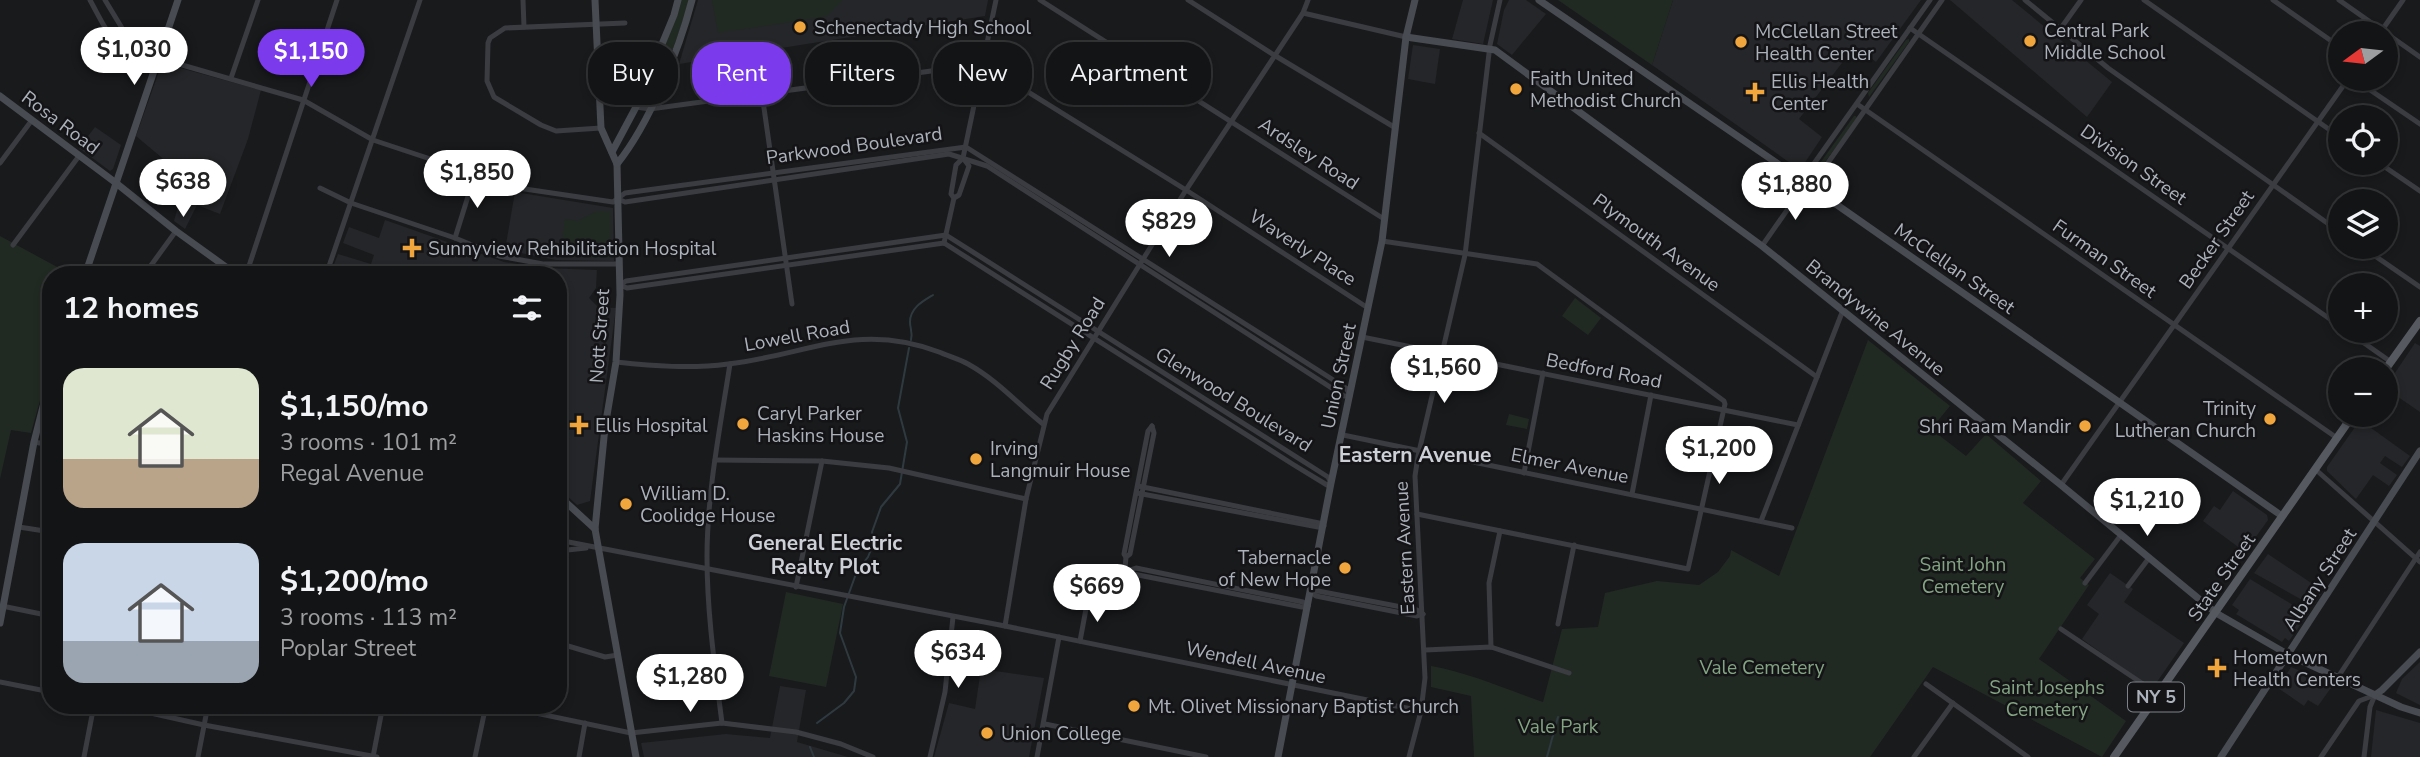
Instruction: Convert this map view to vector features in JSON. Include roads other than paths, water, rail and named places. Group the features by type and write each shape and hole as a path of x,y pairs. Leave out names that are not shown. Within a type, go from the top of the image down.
{"main road":[{"path":"88,266 178,0"},
{"name":"Nott Street","path":"595,0 601,128 617,164 620,285 620,328 605,427 596,529 636,757"},
{"path":"663,42 678,0"},
{"path":"678,43 692,0"},
{"name":"Union Street","path":"1278,757 1382,241 1406,37 1415,0"},
{"name":"McClellan Street","path":"1539,0 2282,516"},
{"name":"Brandywine Avenue","path":"1406,37 1490,49 1503,56 1762,246 2061,485 2216,613 2289,655 2420,713"},
{"name":"Rosa Road","path":"0,96 222,266"},
{"path":"617,164 652,105"},
{"path":"612,152 636,107"},
{"path":"2395,357 2420,321"},
{"path":"0,623 42,410"},
{"name":"State Street","path":"2114,757 2345,427"},
{"name":"Albany Street","path":"2221,757 2420,451"},
{"path":"567,503 596,529"},
{"path":"2375,695 2420,652"}],"street":[{"path":"90,0 111,38 121,49 148,63 158,58 152,51 128,38 105,0"},
{"path":"231,78 258,0"},
{"path":"249,266 337,0"},
{"path":"329,266 420,0"},
{"path":"523,0 524,27"},
{"path":"987,42 996,0"},
{"name":"Ardsley Road","path":"1040,0 1384,219"},
{"path":"1188,0 1394,127"},
{"name":"Rugby Road","path":"1005,626 1026,499 1047,414 1186,190 1303,13 1308,0"},
{"name":"Eastern Avenue","path":"1409,757 1421,711 1425,678 1415,476 1465,255 1490,49 1500,0"},
{"path":"1762,246 1806,183 1808,172 1930,0"},
{"path":"1806,183 1818,177 1942,0"},
{"path":"2025,0 2108,68 2328,224"},
{"path":"2061,28 2081,0"},
{"path":"2144,0 2328,129"},
{"path":"2273,0 2328,39"},
{"path":"2339,0 2367,21"},
{"path":"2389,21 2403,0"},
{"name":"Brandywine Avenue","path":"1303,13 1406,37"},
{"path":"601,128 556,131 494,97 487,81 488,43 490,38 505,28 625,23"},
{"name":"Division Street","path":"1910,28 2328,318"},
{"path":"2398,43 2420,57"},
{"name":"Parkwood Boulevard","path":"158,58 303,100 373,140 518,188 613,202 618,199 625,202 966,147 1142,261"},
{"path":"791,90 933,71"},
{"name":"Becker Street","path":"2061,485 2340,91"},
{"path":"2372,91 2420,124"},
{"name":"Waverly Place","path":"1032,94 1368,308"},
{"path":"636,107 650,109 692,103"},
{"name":"Furman Street","path":"1857,104 2337,438"},
{"path":"764,105 792,304"},
{"path":"954,198 951,194 956,165 963,158 975,105"},
{"path":"0,163 32,120"},
{"name":"Plymouth Avenue","path":"1479,133 1817,377"},
{"path":"620,139 631,142"},
{"name":"Parkwood Boulevard","path":"774,176 948,154 987,166 1317,368 1346,388 1351,396"},
{"path":"13,245 79,156"},
{"path":"620,285 625,281 944,243 954,198 958,195 968,166 963,158"},
{"path":"454,238 474,174"},
{"path":"2397,175 2420,191"},
{"path":"320,188 351,203 499,256 543,264 619,264"},
{"path":"151,266 176,231"},
{"path":"786,261 946,235"},
{"name":"Glenwood Boulevard","path":"944,243 1327,485 1332,483 1328,477 946,235"},
{"path":"1382,241 1537,264 1724,401 1688,569 1418,514"},
{"path":"2379,259 2420,287"},
{"path":"1761,521 1843,310"},
{"name":"Bedford Road","path":"1362,337 1798,425"},
{"name":"Lowell Road","path":"616,362 670,368 730,364 834,341 895,340 918,344 967,363 1012,395 1043,425"},
{"path":"2364,343 2384,357"},
{"path":"722,723 710,628 709,518 730,364"},
{"path":"1524,472 1543,373"},
{"path":"1632,494 1651,395"},
{"path":"1080,641 1090,599 1097,598 1124,580 1124,554 1140,490 1154,433 1152,426 1148,431 1140,490"},
{"name":"Elmer Avenue","path":"1343,435 1792,528"},
{"path":"34,442 42,443"},
{"path":"715,460 822,461 889,468 1026,499"},
{"path":"796,587 822,461"},
{"path":"2315,469 2418,560"},
{"path":"1140,490 1318,527 1324,526"},
{"path":"19,527 42,531"},
{"path":"1491,647 1489,583 1500,531"},
{"path":"2085,583 2121,535"},
{"name":"Wendell Avenue","path":"567,540 590,548"},
{"path":"1558,624 1574,545"},
{"name":"Wendell Avenue","path":"567,550 599,549 1005,626 1421,711"},
{"path":"2338,677 2418,560 2420,552"},
{"path":"2128,586 2149,558"},
{"path":"1125,571 1302,607 1308,606"},
{"path":"1311,592 1316,596 1417,616 1423,614"},
{"path":"2,606 42,614"},
{"path":"930,757 945,692 953,617"},
{"path":"2061,629 2158,694"},
{"path":"1037,757 1059,637"},
{"path":"567,646 605,657 618,656"},
{"path":"1425,650 1491,647 1569,673"},
{"path":"0,682 42,690"},
{"path":"1926,684 2028,757"},
{"path":"2321,757 2358,701 2375,695"},
{"path":"2364,757 2370,707 2375,695"},
{"path":"1914,757 1953,703"},
{"path":"84,757 92,714"},
{"path":"155,714 374,757 381,714"},
{"path":"198,757 206,714"},
{"path":"475,757 483,714"},
{"path":"541,714 631,733 722,723 796,732 873,757"},
{"path":"579,757 585,723"},
{"path":"1045,724 1206,757"}],"waterway":[{"path":"911,340 912,313 933,295"},
{"path":"817,723 844,703 854,691 856,677 840,633 844,607 857,571 868,557 874,542 872,532 881,507 900,484 907,442 898,408 909,348"},
{"path":"1547,757 1558,717"},
{"path":"810,747 814,757"}],"place":[{"name":"Schenectady High School","path":"800,27"},
{"name":"Central Park Middle School","path":"2030,41"},
{"name":"McClellan Street Health Center","path":"1741,42"},
{"name":"Faith United Methodist Church","path":"1516,89"},
{"name":"Ellis Health Center","path":"1755,92"},
{"name":"Sunnyview Rehibilitation Hospital","path":"412,248"},
{"name":"Trinity Lutheran Church","path":"2270,419"},
{"name":"Caryl Parker Haskins House","path":"743,424"},
{"name":"Ellis Hospital","path":"579,425"},
{"name":"Shri Raam Mandir","path":"2085,426"},
{"name":"Irving Langmuir House","path":"976,459"},
{"name":"William D. Coolidge House","path":"626,504"},
{"name":"Tabernacle of New Hope","path":"1345,568"},
{"name":"Hometown Health Centers","path":"2217,668"},
{"name":"Mt. Olivet Missionary Baptist Church","path":"1134,706"},
{"name":"Union College","path":"987,733"}],"district":[{"name":"Eastern Avenue","path":"1415,455"},
{"name":"General Electric Realty Plot","path":"825,555"}],"park label":[{"name":"Saint John Cemetery","path":"1963,575"},
{"name":"Vale Cemetery","path":"1762,667"},
{"name":"Saint Josephs Cemetery","path":"2047,698"},
{"name":"Vale Park","path":"1558,726"}]}
